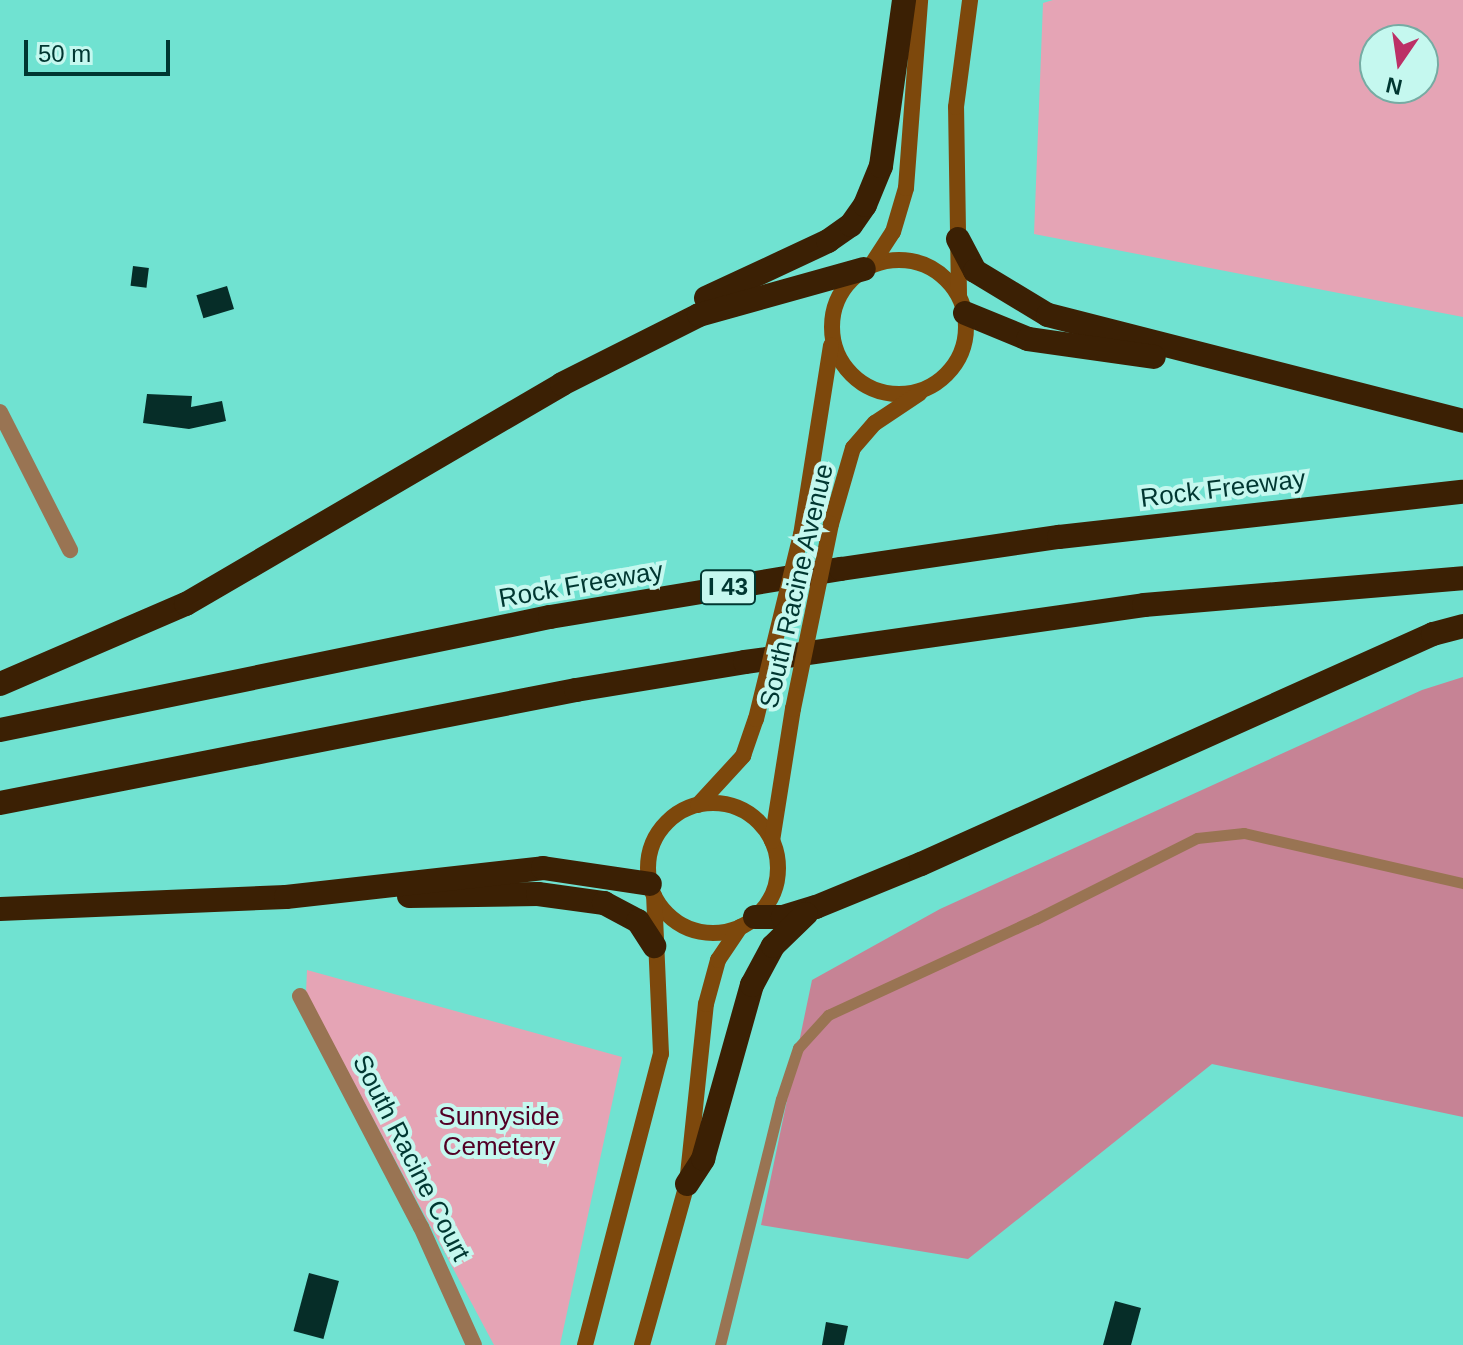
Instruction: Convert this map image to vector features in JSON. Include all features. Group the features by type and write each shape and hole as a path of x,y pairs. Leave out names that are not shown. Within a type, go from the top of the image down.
{"highway":[{"path":"562,384 618,343 684,308 783,265 851,225 881,166 904,0"},
{"path":"958,239 975,271 1048,315 1307,384 1463,421"},
{"path":"0,684 186,604 562,384 699,315 868,266"},
{"path":"962,304 1028,339 1307,384"},
{"name":"Rock Freeway","path":"0,730 550,617 841,569 1059,537 1463,492"},
{"path":"0,803 745,662 1144,605 1463,578"},
{"path":"748,922 783,917 816,907 1433,634 1463,626"},
{"path":"286,897 543,868 604,873 652,890"},
{"path":"0,909 286,897 538,894 604,903 638,921 654,946"},
{"path":"687,1184 703,1159 752,985 773,946 816,907"}],"main road":[{"path":"920,0 906,188 893,232 868,266 839,295 832,336 839,357 872,388 905,393 937,382 962,352 956,107 970,0"},
{"path":"868,266 899,260 926,265 962,304"},
{"name":"South Racine Avenue","path":"698,805 743,756 756,719 801,535 832,336"},
{"name":"South Racine Avenue","path":"772,841 793,709 831,524 853,448 875,423 937,382"},
{"path":"585,1345 661,1054 648,864 658,835 678,813 698,805 741,810 772,841 777,882 718,960 706,1004 687,1184 642,1345"},
{"path":"652,890 669,916 690,929 724,932 748,922"}],"street":[{"path":"0,412 70,550"},
{"name":"South Racine Court","path":"300,996 428,1241 474,1345"}],"lane":[{"path":"720,1345 781,1099 798,1048 828,1015 1036,919 1197,838 1244,833 1463,883"}],"green space":[{"path":"1053,0 1463,0 1463,317 1034,234 1043,3"},
{"name":"Sunnyside Cemetery","path":"307,970 622,1057 560,1345 494,1345 306,993"}],"shaded area":[{"path":"1463,677 1463,1117 1212,1064 968,1259 761,1225 812,980 940,909 1422,690"}],"building":[{"path":"133,266 149,268 146,288 131,286"},
{"path":"227,286 234,309 203,318 196,295"},
{"path":"147,394 192,396 191,407 222,401 226,421 189,429 143,423"},
{"path":"309,1273 339,1281 323,1339 293,1331"},
{"path":"1115,1301 1141,1308 1131,1345 1103,1345"},
{"path":"826,1322 848,1326 844,1345 822,1345"}]}
